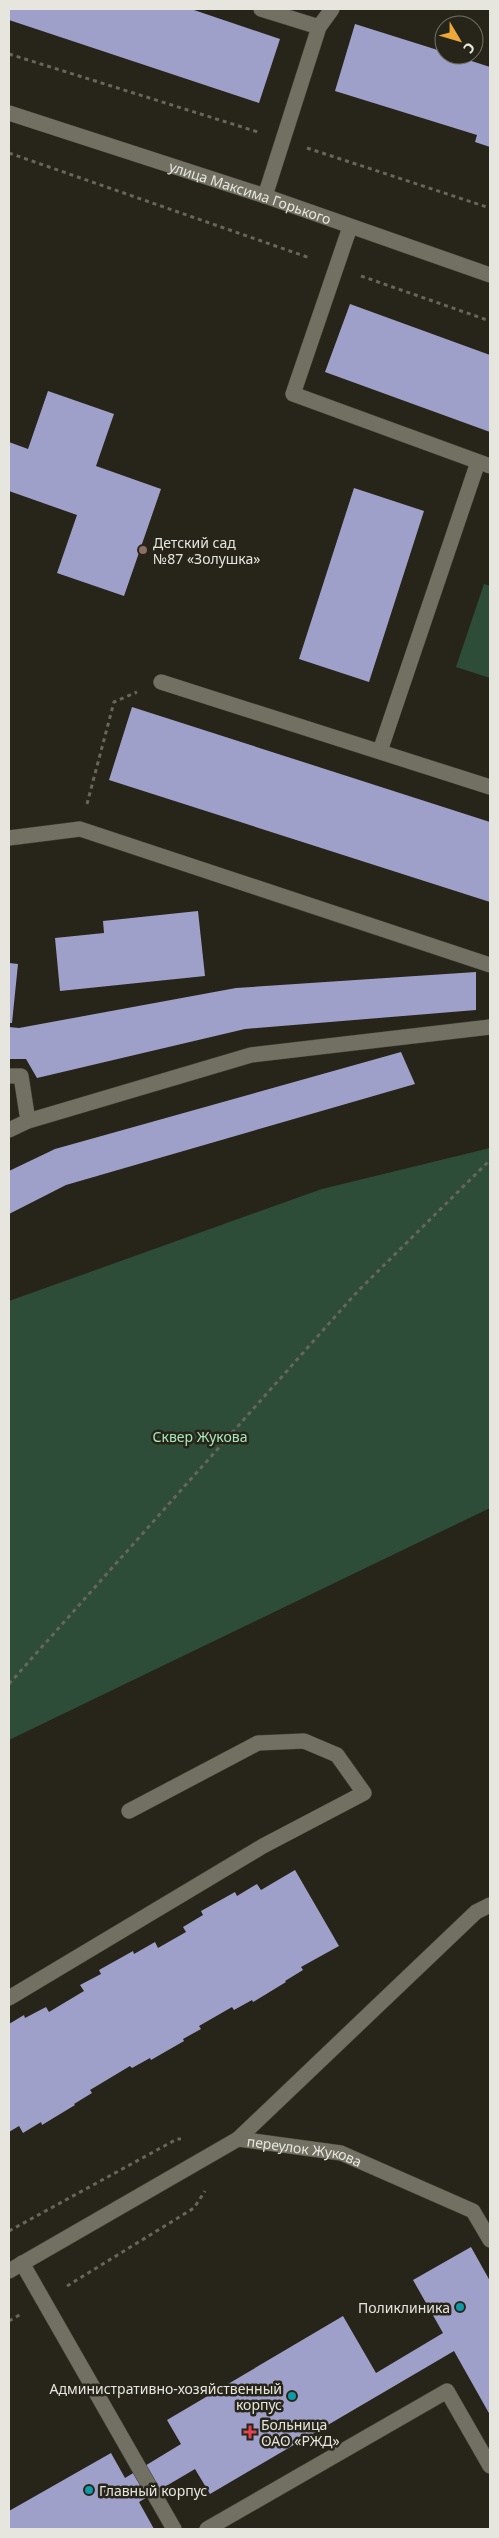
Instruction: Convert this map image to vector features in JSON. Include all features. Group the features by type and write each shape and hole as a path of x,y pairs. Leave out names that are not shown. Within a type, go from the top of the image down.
{"street":[{"path":"262,9 320,27"},
{"path":"265,196 320,27 332,9"},
{"name":"улица Максима Горького","path":"9,113 265,196 490,276"},
{"path":"350,227 293,394 484,464 380,751"},
{"path":"161,682 490,787"},
{"path":"9,838 80,829 490,965"},
{"path":"9,1130 28,1121 251,1055 490,1028"},
{"path":"9,1076 21,1076 28,1121"},
{"path":"9,1998 263,1846 364,1793 337,1756 304,1741 258,1743 129,1811"},
{"path":"238,2139 476,1912 490,1905"},
{"name":"переулок Жукова","path":"15,2267 238,2139 341,2154 473,2211 490,2240"},
{"path":"15,2267 174,2529"},
{"path":"206,2529 447,2390 490,2466"}],"path":[{"path":"9,54 490,208"},
{"path":"9,153 490,321"},
{"path":"80,829 114,702 161,682"},
{"path":"9,1684 357,1292 490,1160"},
{"path":"9,2231 177,2139"}],"green space":[{"path":"484,584 490,586 490,678 456,667"},
{"name":"Сквер Жукова","path":"490,1148 490,1508 9,1740 9,1301 322,1189"}],"building":[{"path":"9,9 191,9 280,39 259,103 9,20"},
{"path":"355,24 434,49 434,65 484,65 490,67 490,147 475,142 477,135 335,91"},
{"path":"350,304 490,355 490,432 325,372"},
{"path":"48,391 114,414 96,466 161,489 124,596 57,573 77,515 9,491 9,442 28,449"},
{"path":"354,488 424,511 369,682 299,659"},
{"path":"132,707 490,822 490,902 109,780"},
{"path":"198,911 205,976 60,991 55,938 104,933 103,921"},
{"path":"9,963 18,964 12,1023 9,1023"},
{"path":"476,972 476,1010 245,1029 37,1078 26,1059 9,1059 9,1027 19,1028 236,988"},
{"path":"401,1052 415,1084 66,1185 9,1214 9,1171 55,1149"},
{"path":"295,1870 339,1946 301,1967 303,1970 253,2002 252,2000 234,2010 232,2007 199,2026 201,2029 183,2039 184,2041 151,2060 150,2058 132,2068 130,2066 90,2090 92,2093 42,2125 41,2122 23,2133 19,2126 9,2132 9,2024 24,2015 25,2018 46,2007 49,2012 84,1991 80,1985 101,1974 99,1970 133,1951 134,1954 155,1942 158,1948 186,1932 183,1927 203,1915 201,1911 235,1892 237,1896 257,1884 261,1890"},
{"name":"Административно-хозяйственный корпус","path":"471,2247 490,2281 490,2415 454,2351 210,2494 195,2469 139,2502 154,2529 9,2529 9,2511 111,2453 125,2478 181,2444 167,2420 343,2316 376,2373 443,2333 413,2280"}],"place":[{"name":"Детский сад №87 «Золушка»","path":"143,550"},
{"name":"Поликлиника","path":"460,2307"},
{"name":"Административно-хозяйственный корпус","path":"292,2396"},
{"name":"Больница ОАО «РЖД»","path":"250,2432"},
{"name":"Главный корпус","path":"89,2490"}]}
